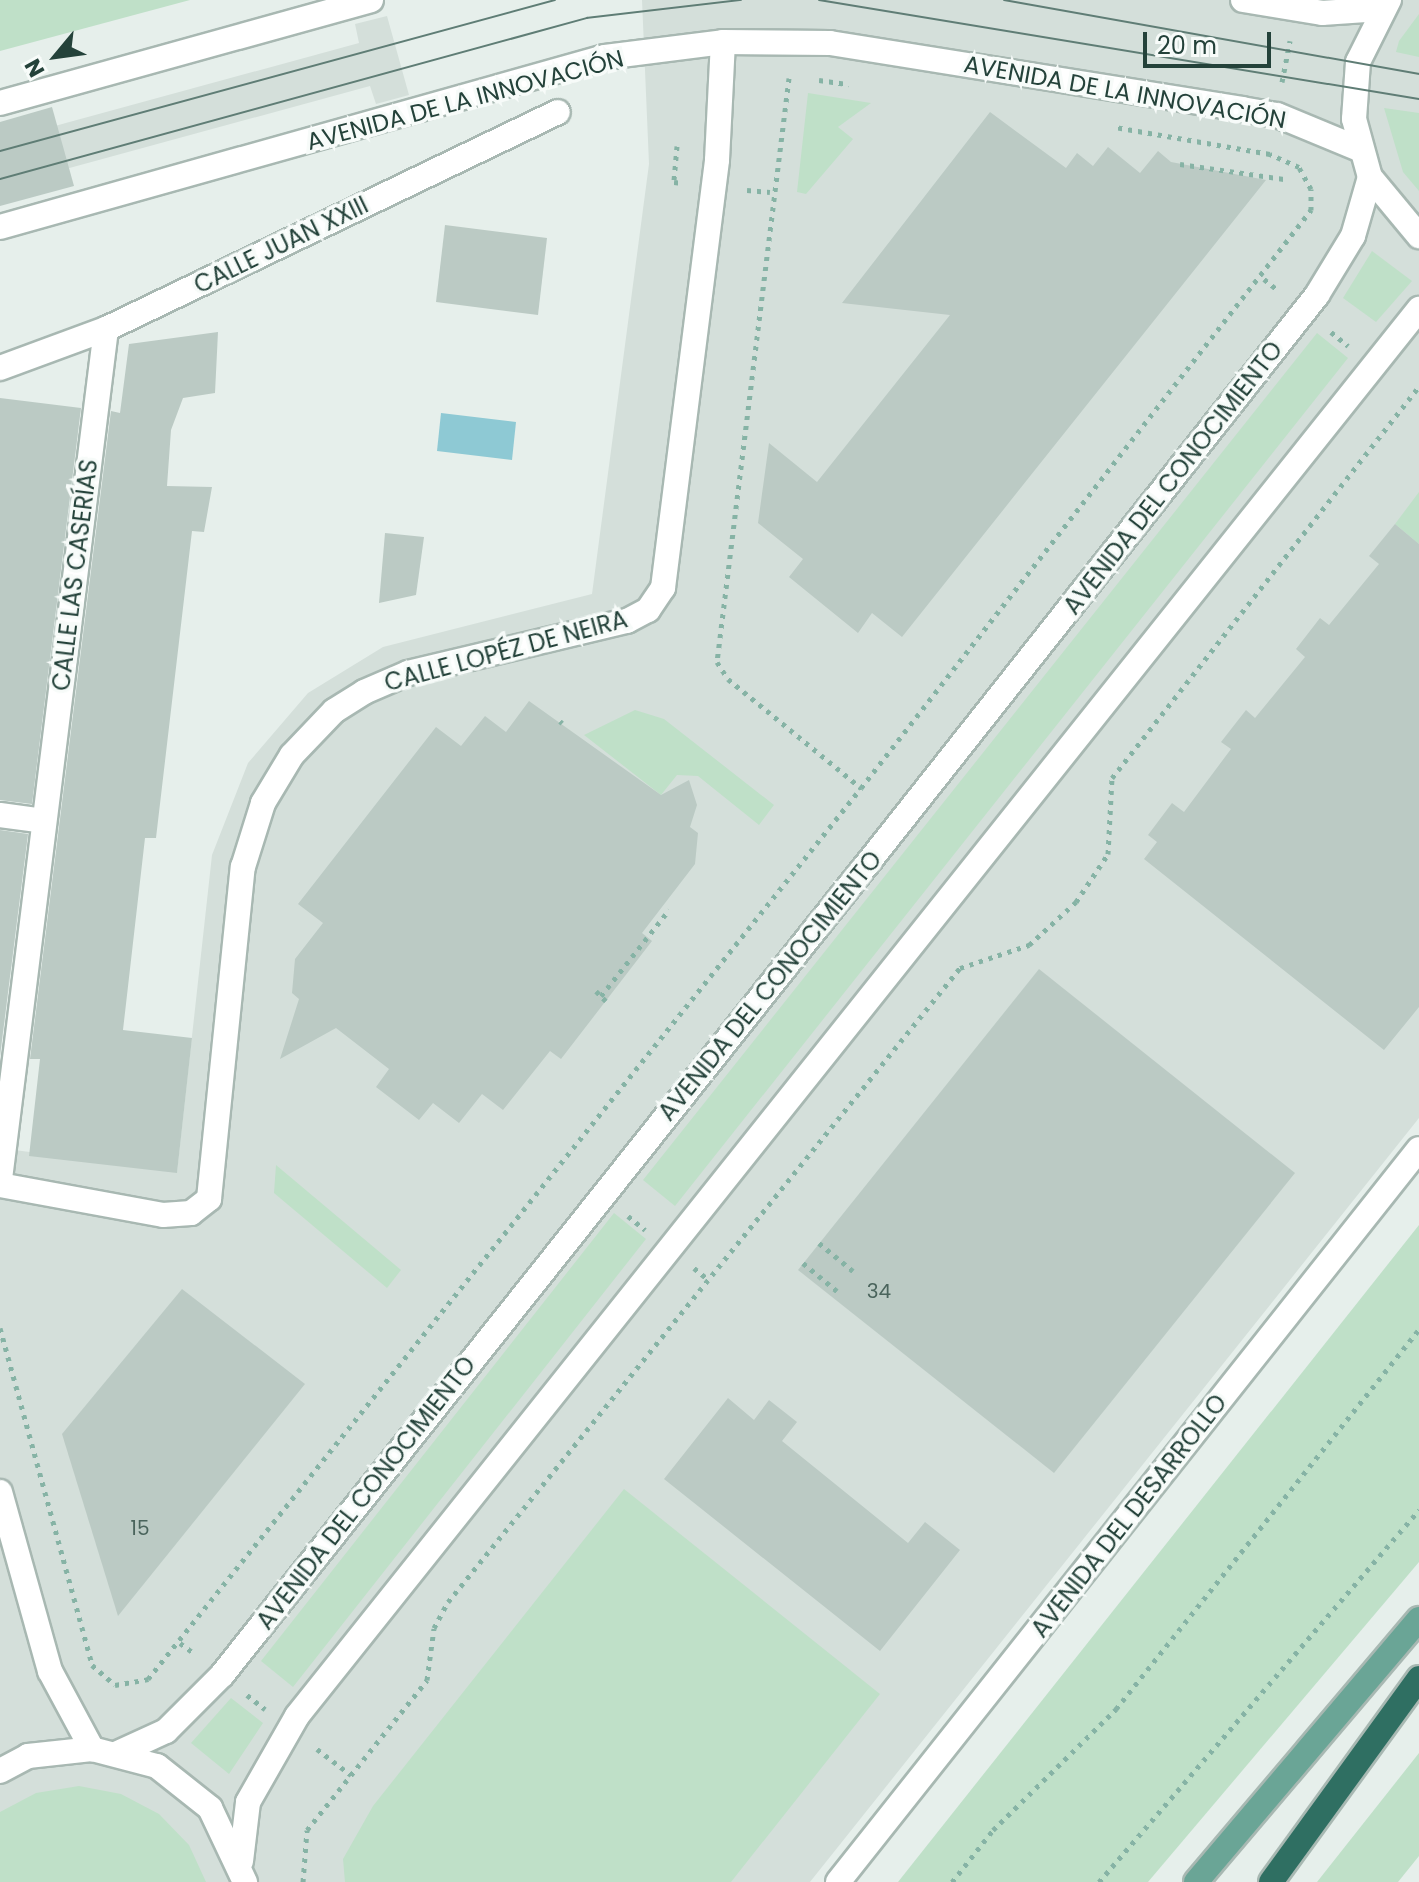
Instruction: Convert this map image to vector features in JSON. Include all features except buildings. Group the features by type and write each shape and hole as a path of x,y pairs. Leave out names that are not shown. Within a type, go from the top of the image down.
{"highway":[{"path":"1271,1882 1419,1678"}],"main road":[{"path":"1196,1882 1419,1619"}],"street":[{"path":"0,103 371,0"},
{"path":"1243,0 1322,13 1385,4"},
{"path":"1385,4 1358,62 1359,149 1370,177 1419,236"},
{"name":"AVENIDA DE LA INNOVACIÓN","path":"0,227 605,57 723,42 830,43 1242,109 1277,115 1359,149"},
{"name":"CALLE LOPÉZ DE NEIRA","path":"0,1185 163,1215 191,1213 209,1199 243,867 263,803 292,755 334,711 364,692 408,673 627,621 648,610 663,588 717,160 723,42"},
{"name":"CALLE JUAN XXIII","path":"0,368 106,329 558,112"},
{"name":"AVENIDA DEL CONOCIMIENTO","path":"118,1753 166,1731 222,1675 1304,311 1353,236 1370,177"},
{"path":"243,1872 248,1802 288,1727 1369,364 1419,309"},
{"name":"CALLE LAS CASERÍAS","path":"0,1179 106,329"},
{"path":"0,815 44,821"},
{"name":"AVENIDA DEL DESARROLLO","path":"838,1882 1419,1149"},
{"path":"0,1492 50,1671 92,1749"},
{"path":"0,1771 28,1756 92,1749 118,1753 157,1766 210,1808 243,1872"}],"path":[{"path":"1281,88 1291,36"},
{"path":"800,79 787,78 772,180 717,662 728,679 861,788"},
{"path":"813,80 866,87"},
{"path":"0,1328 92,1665 115,1685 133,1685 161,1669 1264,279 1311,210 1311,189 1299,167 1270,154 1101,124"},
{"path":"1180,164 1284,179"},
{"path":"1264,279 1411,397"},
{"path":"303,1882 307,1830 427,1680 434,1628 448,1602 960,968 1029,945 1076,902 1108,854 1112,778 1419,386"},
{"path":"606,1001 598,994 669,910"},
{"path":"561,1165 709,1280"},
{"path":"819,1243 853,1271"},
{"path":"803,1263 837,1291"},
{"path":"952,1882 993,1830 1116,1709 1419,1329"},
{"path":"1099,1882 1419,1510"}],"shaded area":[{"path":"642,0 1419,0 1419,1118 810,1882 0,1882 0,1148 177,1172 212,855 248,763 308,693 383,647 592,594 649,164"},
{"path":"387,16 409,95 376,104 370,86 0,187 0,141 359,43 355,24"}],"green space":[{"path":"0,0 190,0 0,51"},
{"path":"1419,14 1419,57 1396,52 1399,41"},
{"path":"808,93 871,103 838,127 853,139 806,194 797,192"},
{"path":"1384,108 1419,113 1419,191 1403,172"},
{"path":"1372,251 1412,281 1376,322 1343,298"},
{"path":"1317,333 1348,358 675,1206 643,1180"},
{"path":"1419,492 1419,544 1395,524"},
{"path":"635,710 664,719 774,805 759,825 698,776 677,775 661,795 584,735"},
{"path":"276,1165 401,1270 387,1288 274,1193"},
{"path":"614,1213 646,1239 293,1687 261,1661"},
{"path":"1419,1225 1419,1562 1148,1882 898,1882"},
{"path":"624,1489 880,1694 731,1882 345,1882 343,1859 373,1806"},
{"path":"231,1698 263,1723 229,1774 191,1743"},
{"path":"1419,1753 1419,1856 1398,1882 1317,1882"},
{"path":"79,1786 121,1794 159,1814 189,1845 206,1882 0,1882 0,1812 36,1793"}],"water":[{"path":"441,413 516,422 512,460 437,451"}],"tram line":[{"path":"0,151 555,0"},
{"path":"0,179 587,18 741,0"},
{"path":"819,0 1419,99"},
{"path":"1004,0 1419,74"}]}
